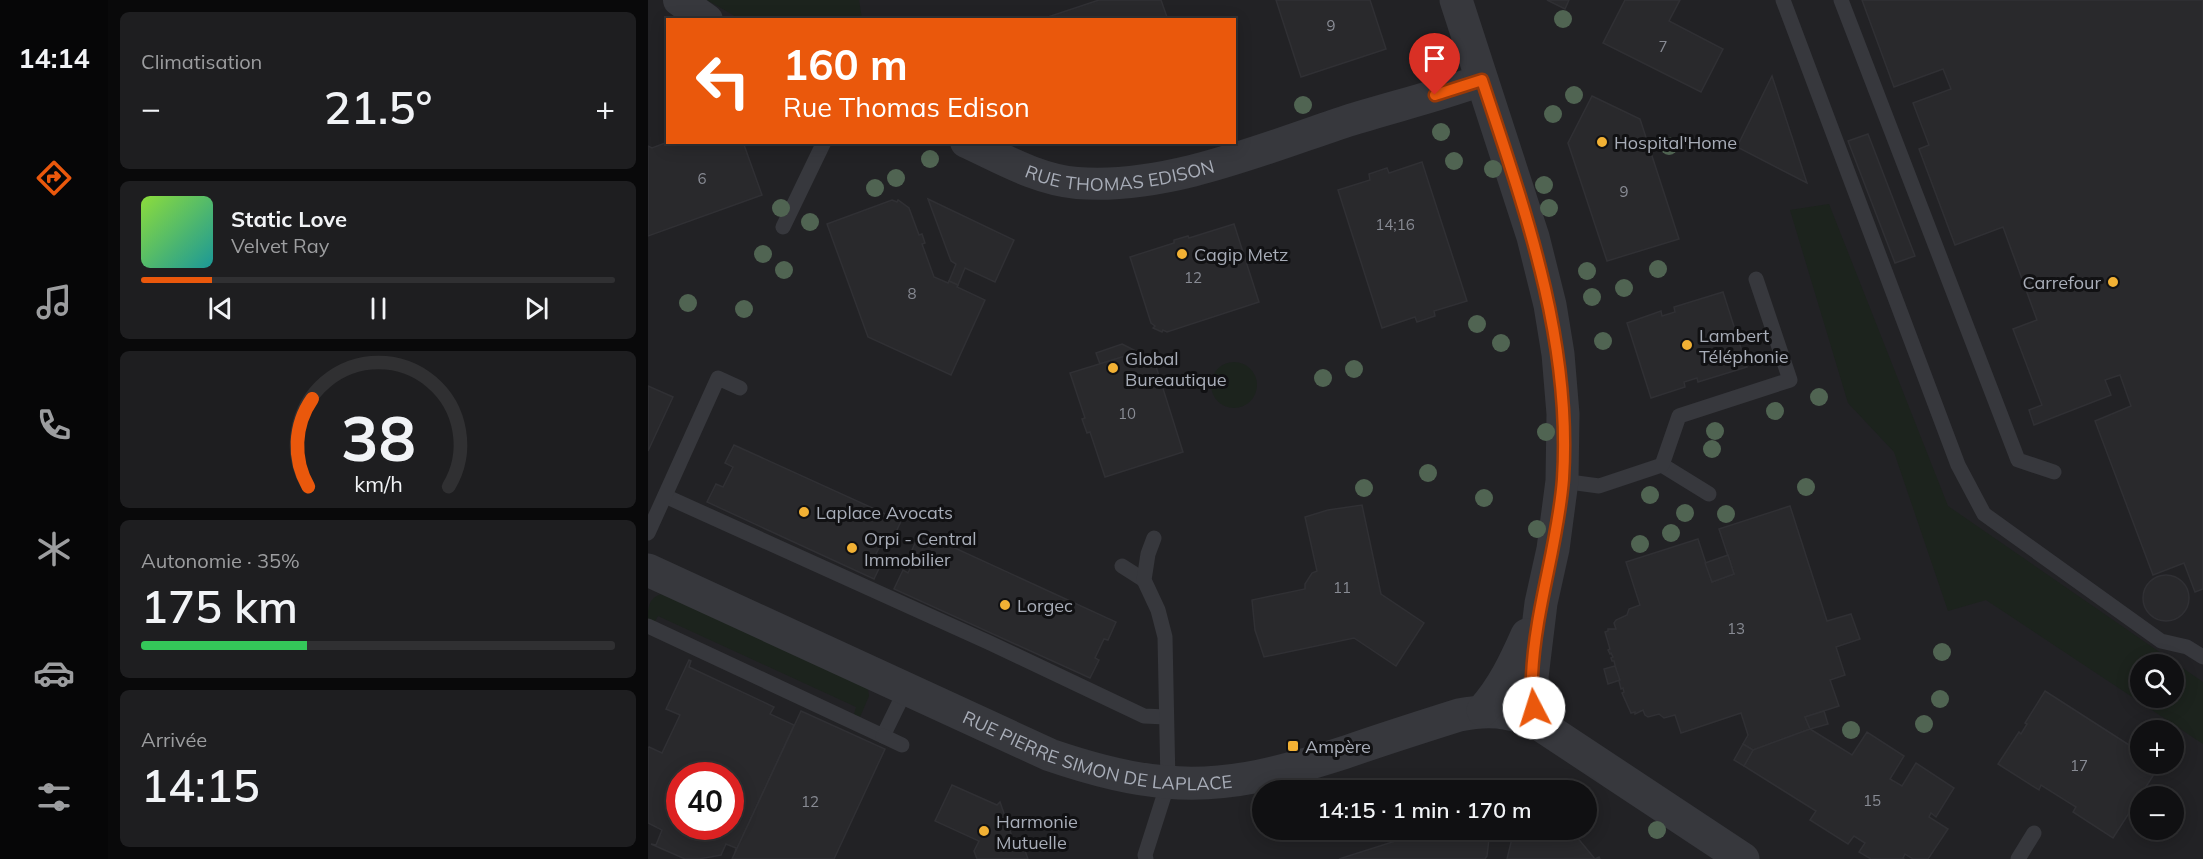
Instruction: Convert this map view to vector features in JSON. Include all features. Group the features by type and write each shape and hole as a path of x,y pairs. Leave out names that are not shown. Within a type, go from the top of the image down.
{"street":[{"path":"680,0 703,18"},
{"path":"1456,0 1527,218 1550,305 1558,354 1563,414 1562,481 1553,549 1541,603 1532,677 1536,722"},
{"name":"RUE THOMAS EDISON","path":"970,144 1032,172 1055,179 1076,183 1145,180 1216,163 1482,80"},
{"name":"RUE PIERRE SIMON DE LAPLACE","path":"650,574 1050,755 1094,770 1168,783 1211,783 1267,776 1459,715 1483,710 1510,713 1536,722 1743,859"},
{"path":"1483,710 1496,696 1511,669 1541,603"}],"lane":[{"path":"1783,0 1958,465 1984,514 2161,641 2187,648 2203,657"},
{"path":"1841,0 2018,460 2054,472"},
{"path":"783,227 823,144"},
{"path":"1662,465 1679,416 1790,380 1756,279"},
{"path":"648,533 718,378 740,388"},
{"path":"1562,481 1599,486 1662,465"},
{"path":"1662,465 1709,494"},
{"path":"665,496 990,643 1144,716 1166,717"},
{"path":"1144,580 1148,554 1154,537"},
{"path":"1122,566 1144,580 1158,610 1165,637 1168,783 1141,858"},
{"path":"648,626 902,745"},
{"path":"882,736 906,689"},
{"path":"2018,859 2034,833"}],"shaded area":[{"path":"648,0 2203,0 2203,859 648,859"},
{"path":"707,0 859,0 862,18 738,18"},
{"path":"1829,204 1948,506 2162,654 2130,654 2130,696 1986,600 1948,611 1894,452 1848,403 1790,210"},
{"path":"1234,362 1250,369 1257,385 1250,401 1234,408 1218,401 1211,385 1218,369"},
{"path":"662,594 868,689 869,696 860,717 854,714 856,707 658,616 654,623 648,620 651,601"},
{"path":"2184,669 2203,682 2203,744 2184,731 2184,720 2167,720 2149,708 2184,708"}],"building":[{"path":"1099,0 1161,0 1167,18 1045,18"},
{"path":"1276,0 1370,0 1386,49 1301,77"},
{"path":"1547,0 1569,0 1565,9"},
{"path":"1625,0 1680,0 1669,21 1723,49 1701,92 1603,43"},
{"name":"Carrefour","path":"1862,0 2203,0 2203,589 2195,592 2184,563 2153,575 2095,421 2131,406 2120,375 2105,380 2111,395 2034,425 2029,410 2042,405 2013,329 2037,320 2003,227 1955,245 1919,149 1929,145 1913,103 1951,89 1943,69 1894,87"},
{"path":"1772,76 1807,183 1737,147"},
{"path":"1592,96 1640,119 1679,239 1607,261 1568,143"},
{"path":"1868,134 1915,256 1895,263 1848,141"},
{"path":"666,143 744,144 762,195 648,236 648,146 652,148"},
{"path":"1422,162 1467,301 1434,311 1435,316 1417,322 1415,317 1382,328 1338,190 1370,180 1369,174 1387,168 1389,173"},
{"path":"928,199 1014,240 995,282 965,268 958,285 949,281 956,264 951,261"},
{"path":"892,200 897,202 898,200 909,208 919,235 922,234 925,243 922,244 934,277 958,285 957,287 985,300 951,375 868,337 827,224"},
{"path":"1234,224 1259,302 1167,332 1153,328 1155,326 1151,323 1130,257 1174,243 1174,240 1188,236 1189,238"},
{"name":"Lambert Téléphonie","path":"1723,292 1747,367 1698,382 1697,378 1684,382 1685,387 1651,398 1627,323 1661,311 1662,316 1675,312 1674,307"},
{"path":"1122,344 1138,352 1100,364 1096,353"},
{"path":"1138,352 1154,360 1183,452 1105,477 1090,432 1087,433 1082,419 1085,418 1070,373"},
{"path":"648,386 673,397 648,451"},
{"name":"Laplace Avocats","path":"734,445 901,521 892,541 884,538 875,556 883,560 874,579 707,502 716,484 723,487 733,467 725,463"},
{"path":"1362,505 1381,594 1424,623 1396,666 1354,638 1264,657 1255,630 1252,600 1305,589 1305,584 1312,573 1317,571 1305,517 1328,510"},
{"path":"1790,506 1827,621 1851,614 1860,639 1836,647 1845,675 1830,680 1839,706 1805,717 1810,729 1753,750 1743,744 1748,735 1741,713 1681,733 1675,715 1664,718 1659,714 1648,717 1643,710 1635,714 1635,712 1631,713 1622,693 1623,688 1621,689 1614,661 1611,658 1613,657 1608,650 1610,649 1605,632 1608,629 1616,629 1614,623 1616,620 1627,615 1629,609 1640,605 1626,562 1698,539 1712,582 1734,574 1719,529"},
{"name":"Lorgec","path":"920,532 1116,622 1108,640 1104,639 1095,658 1099,660 1090,678 894,589 903,570 908,573 917,553 912,550"},
{"path":"1728,555 1734,574 1712,582 1705,563"},
{"path":"2166,575 2182,582 2189,598 2182,614 2166,621 2150,614 2143,598 2150,582"},
{"path":"689,660 691,661 689,667 774,707 770,714 794,725 744,833 744,762 666,762 666,840 741,840 735,853 736,848 726,844 721,855 685,859 651,844 656,845 662,830 648,823 648,748 662,753 680,715 666,709"},
{"path":"1615,666 1620,680 1608,684 1604,669"},
{"path":"2045,691 2130,746 2130,774 2154,774 2146,786 2130,786 2130,812 2113,838 2073,812 2076,807 2041,785 2039,790 1998,764 2019,732 2021,734 2027,724 2025,723"},
{"path":"801,711 885,749 834,859 732,859 741,840 744,840 744,833"},
{"path":"1824,711 1828,724 1810,729 1805,717"},
{"path":"1810,729 1852,755 1867,732 1904,756 1890,779 1902,786 1916,763 1954,788 1936,817 1931,813 1929,817 1948,829 1928,859 1913,859 1905,854 1904,859 1871,859 1859,852 1865,843 1854,836 1848,844 1810,820 1816,811 1744,766 1753,750"},
{"path":"1743,744 1753,750 1744,766 1734,760"},
{"name":"Harmonie Mutuelle","path":"952,785 997,805 1000,802 1016,848 1023,845 1028,859 977,859 974,851 979,841 935,821"},
{"path":"1399,840 1489,840 1485,859 1339,859"},
{"path":"1512,840 1579,840 1595,859 1507,859"}],"place":[{"name":"Hospital'Home","path":"1602,142"},
{"name":"Cagip Metz","path":"1182,254"},
{"name":"Carrefour","path":"2113,282"},
{"name":"Lambert Téléphonie","path":"1687,345"},
{"name":"Global Bureautique","path":"1113,368"},
{"name":"Laplace Avocats","path":"804,512"},
{"name":"Orpi - Central Immobilier","path":"852,548"},
{"name":"Lorgec","path":"1005,605"},
{"name":"Ampère","path":"1293,746"},
{"name":"Harmonie Mutuelle","path":"984,831"}],"route":[{"path":"1435,95 1482,80 1533,237 1556,338 1564,455 1553,549 1541,603 1532,677 1534,708"}]}
